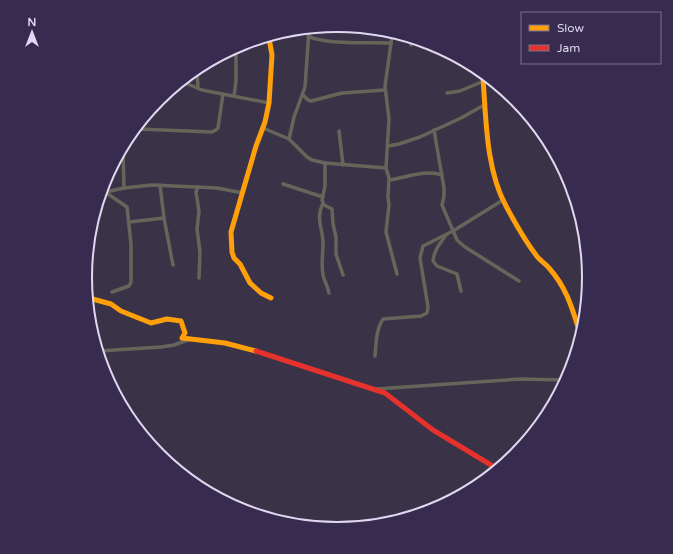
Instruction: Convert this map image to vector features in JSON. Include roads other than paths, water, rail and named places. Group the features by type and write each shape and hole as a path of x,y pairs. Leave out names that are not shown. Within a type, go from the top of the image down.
{"street":[{"path":"289,139 294,117 303,95 306,81 308,36 317,39 335,41 391,43"},
{"path":"392,38 385,90 389,119 386,168 389,180 389,205 386,230 397,274"},
{"path":"270,41 272,56 269,103 263,128 256,146 232,228 233,256 250,283 270,298"},
{"path":"234,96 236,54"},
{"path":"197,75 198,88"},
{"path":"447,93 460,91 482,80"},
{"path":"483,81 488,146 498,188 503,200 536,256 548,267 561,283 571,302 577,324"},
{"path":"187,83 198,88 223,94 269,103"},
{"path":"303,95 311,101 342,93 385,90"},
{"path":"141,129 212,132 218,128 223,94"},
{"path":"388,146 408,142 461,118 486,104"},
{"path":"263,128 289,139 312,160 324,163 386,168"},
{"path":"434,130 442,175 444,194 442,205 457,240 460,244 519,281"},
{"path":"339,131 343,164"},
{"path":"123,156 124,188"},
{"path":"324,163 325,186 323,203 319,212 323,243 323,278 327,284 329,293"},
{"path":"389,180 418,175 442,175"},
{"path":"283,184 323,197"},
{"path":"107,192 124,188 160,185 217,188 243,193"},
{"path":"160,185 164,218 173,265"},
{"path":"198,187 196,192 199,211 197,229 200,252 199,278"},
{"path":"106,195 127,207 129,222 131,282 129,286 112,292"},
{"path":"375,356 378,331 383,320 421,316 427,313 428,307 420,254 423,246 426,243 453,231 503,200"},
{"path":"323,203 332,209 336,237 336,254 343,275"},
{"path":"129,222 164,218"},
{"path":"447,234 437,246 433,256 433,261 437,266 459,276 461,291"},
{"path":"93,299 111,304 120,311 151,323 168,319 181,321 185,333 182,338 188,340 225,343 268,354 385,393 433,430 492,466"},
{"path":"103,351 161,347 174,345 188,340"},
{"path":"375,389 520,379 559,380"}]}
